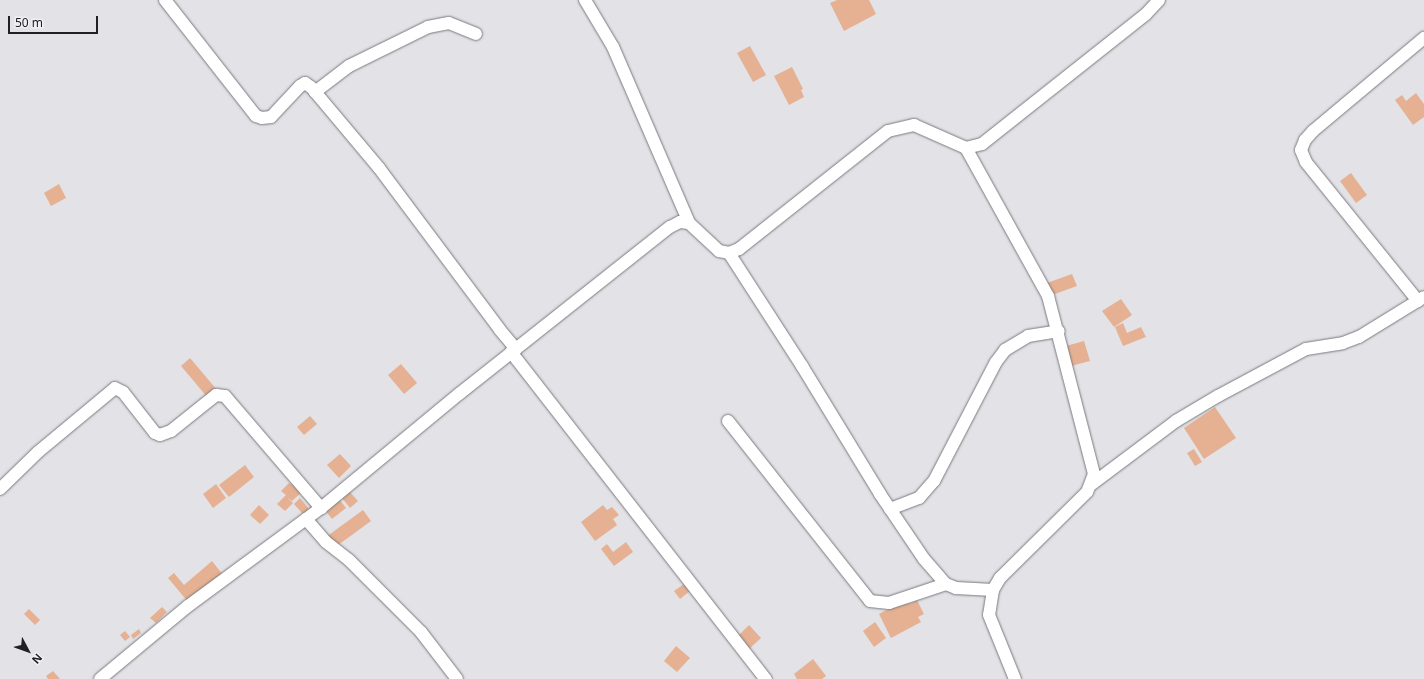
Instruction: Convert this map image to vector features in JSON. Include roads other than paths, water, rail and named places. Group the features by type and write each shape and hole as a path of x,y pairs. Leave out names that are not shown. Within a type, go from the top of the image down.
{"street":[{"path":"164,0 256,116 262,118 271,117 294,91 305,83 315,92 371,158 514,350 766,679"},
{"path":"585,0 613,47 689,223 719,251 729,253 739,249 888,131 914,125 966,148 1038,275 1048,296 1059,331 1092,463 1094,474 1092,484"},
{"path":"966,148 982,144 1146,14 1159,0"},
{"path":"315,92 348,66 428,27 449,23 476,34"},
{"path":"1015,679 989,615 989,604 993,590 1000,578 1092,484 1176,421 1218,396 1306,349 1343,343 1359,337 1421,299 1306,162 1301,150 1304,140 1313,131 1424,38"},
{"path":"100,679 188,606 321,508 514,350 670,227 680,222 689,223"},
{"path":"729,253 802,366 890,509 924,559 946,584 956,588 993,590"},
{"path":"890,509 919,498 934,481 996,362 1005,350 1028,336 1059,331"},
{"path":"0,489 38,452 115,388 123,392 156,433 160,435 171,431 216,395 225,396 321,508"},
{"path":"728,420 870,601 889,603 946,584"},
{"path":"306,519 326,542 349,560 421,632 457,679"}]}
